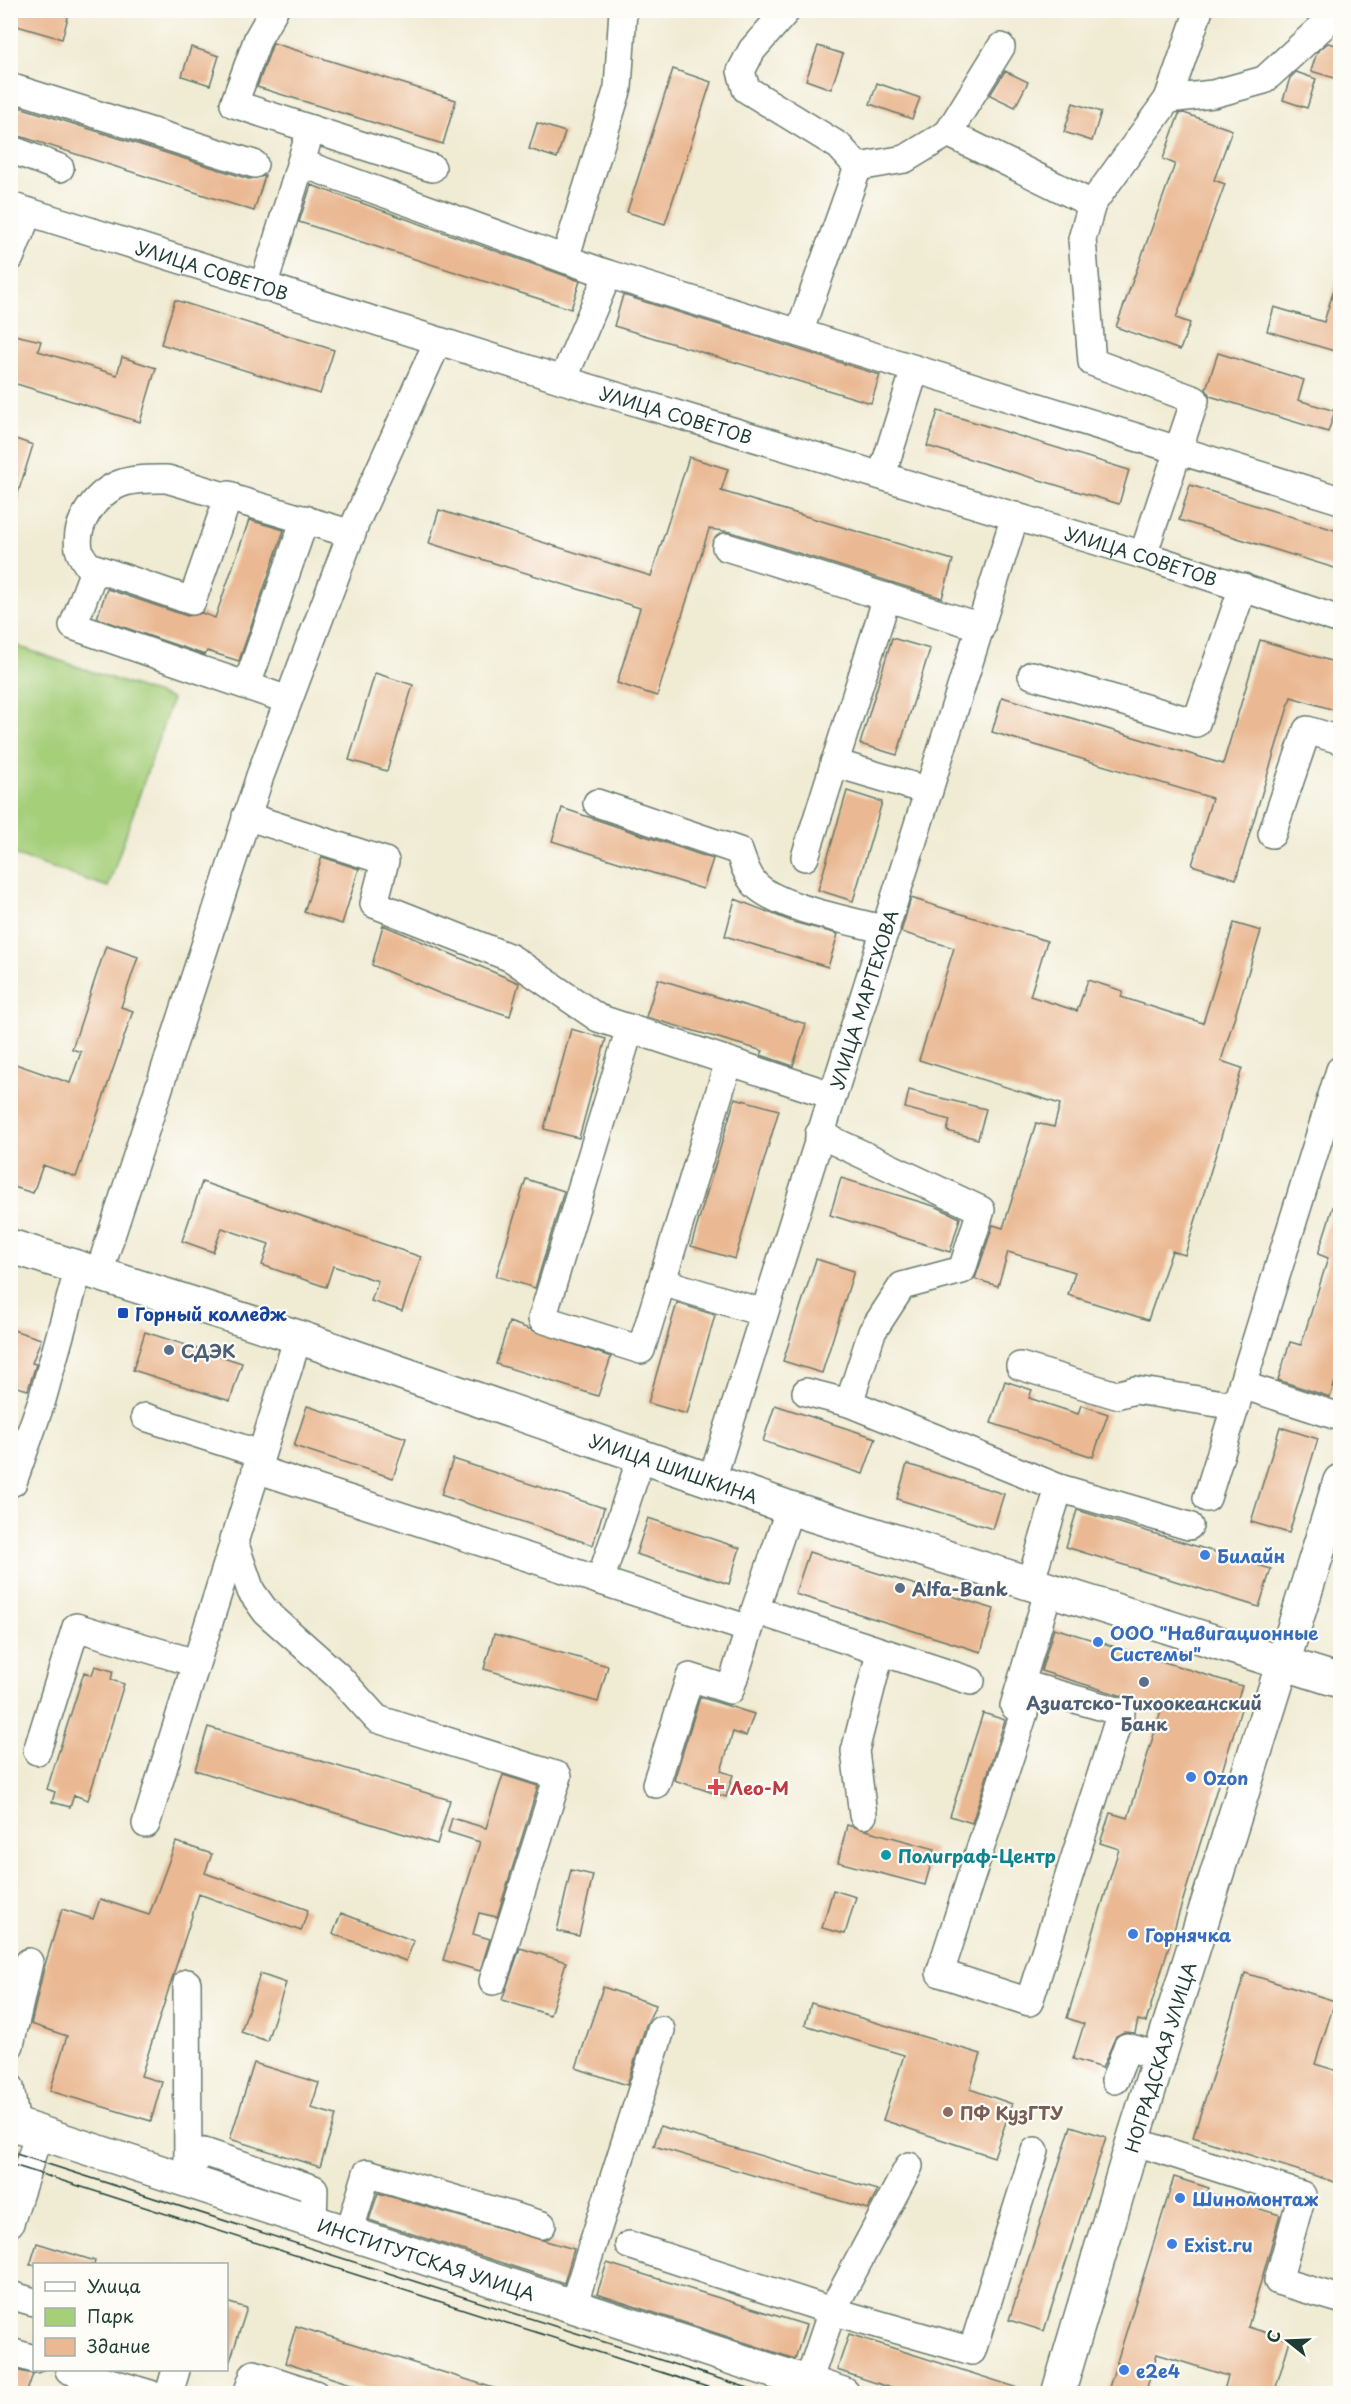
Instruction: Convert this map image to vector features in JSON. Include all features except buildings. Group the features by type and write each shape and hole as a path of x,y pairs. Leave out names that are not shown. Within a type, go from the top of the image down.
{"main road":[{"name":"УЛИЦА ШИШКИНА","path":"10,1246 298,1337 711,1483 1341,1681"},
{"name":"НОГРАДСКАЯ УЛИЦА","path":"1058,2394 1133,2140 1341,1481"},
{"name":"ИНСТИТУТСКАЯ УЛИЦА","path":"22,2127 183,2173 312,2222 843,2394"}],"street":[{"path":"274,10 258,38 234,104 432,168"},
{"path":"565,259 618,88 623,10"},
{"path":"787,10 752,50 741,71 746,89 839,146 858,167"},
{"path":"1143,555 1195,400 1092,362 1082,239 1092,204 1168,99 1199,10"},
{"path":"1168,99 1213,94 1264,80 1323,26 1328,10"},
{"path":"858,167 905,159 948,133 1001,47"},
{"path":"10,87 254,164"},
{"path":"263,287 311,129"},
{"path":"948,133 1092,204"},
{"path":"10,149 60,168"},
{"path":"301,163 608,274 1341,500"},
{"path":"799,333 858,167"},
{"path":"10,258 19,209"},
{"name":"УЛИЦА СОВЕТОВ","path":"19,209 563,380 1143,555 1341,620"},
{"path":"563,380 608,274"},
{"path":"10,1481 13,1482 89,1270 288,700 352,534 438,341"},
{"path":"882,475 915,369"},
{"path":"288,700 73,626 93,573 79,549 81,524 95,500 117,485 144,479 167,479 229,495 352,534"},
{"path":"89,566 192,601 229,495"},
{"name":"УЛИЦА МАРТЕХОВА","path":"711,1483 831,1095 886,930 1015,516"},
{"path":"247,686 305,519"},
{"path":"726,547 981,627"},
{"path":"1032,675 1196,723 1243,587"},
{"path":"805,857 886,597"},
{"path":"1272,834 1307,730 1341,740"},
{"path":"834,763 929,792"},
{"path":"597,803 739,851 754,883 766,894 784,902 886,930"},
{"path":"246,816 385,861 374,904 511,958 598,1018 831,1095"},
{"path":"630,1028 542,1319 641,1350 729,1061"},
{"path":"1207,1498 1341,1070"},
{"path":"819,1134 981,1210 962,1270 902,1286 872,1332 849,1403"},
{"path":"662,1282 764,1313"},
{"path":"146,1824 233,1539 298,1337"},
{"path":"1020,1366 1116,1395 1135,1390 1239,1396 1341,1417"},
{"path":"806,1392 849,1403 1059,1488 1189,1526"},
{"path":"145,1417 258,1461 600,1581 880,1653 971,1681"},
{"path":"600,1581 641,1458"},
{"path":"1022,1684 1121,1712 1029,2002 940,1972 1024,1713 1014,1706 1022,1684 1059,1488"},
{"path":"656,1784 690,1677 730,1690 790,1508"},
{"path":"233,1539 251,1591 266,1612 338,1676 378,1719 558,1776 493,1981"},
{"path":"37,1751 76,1627 195,1663"},
{"path":"863,1815 855,1751 880,1653"},
{"path":"10,2045 29,1962"},
{"path":"183,2173 187,1983"},
{"path":"573,2306 661,2030"},
{"path":"1115,2080 1127,2047 1160,2056"},
{"path":"10,2087 22,2127 10,2223"},
{"path":"1133,2140 1302,2195 1278,2281 1341,2299"},
{"path":"629,2245 832,2311 972,2351 1035,2151"},
{"path":"808,2382 832,2311 909,2166"},
{"path":"349,2234 367,2173 542,2225"},
{"path":"10,2295 33,2302"},
{"path":"10,2352 33,2359"},
{"path":"72,2371 150,2394"},
{"path":"169,2394 176,2371"},
{"path":"247,2394 254,2374 315,2394"}],"green space":[{"path":"11,644 172,699 108,887 11,854"}],"tram line":[{"path":"10,2152 767,2394"},
{"path":"10,2164 729,2394"}],"place":[{"name":"Горный колледж","path":"123,1313"},
{"name":"СДЭК","path":"169,1350"},
{"name":"Билайн","path":"1205,1555"},
{"name":"Alfa-Bank","path":"900,1588"},
{"name":"ООО \"Навигационные Системы\"","path":"1098,1642"},
{"name":"Азиатско-Тихоокеанский Банк","path":"1144,1682"},
{"name":"Ozon","path":"1191,1777"},
{"name":"Лео-М","path":"716,1787"},
{"name":"Полиграф-Центр","path":"886,1855"},
{"name":"Горнячка","path":"1133,1934"},
{"name":"ПФ КузГТУ","path":"948,2112"},
{"name":"Шиномонтаж","path":"1180,2198"},
{"name":"Exist.ru","path":"1172,2244"},
{"name":"e2e4","path":"1124,2370"}]}
